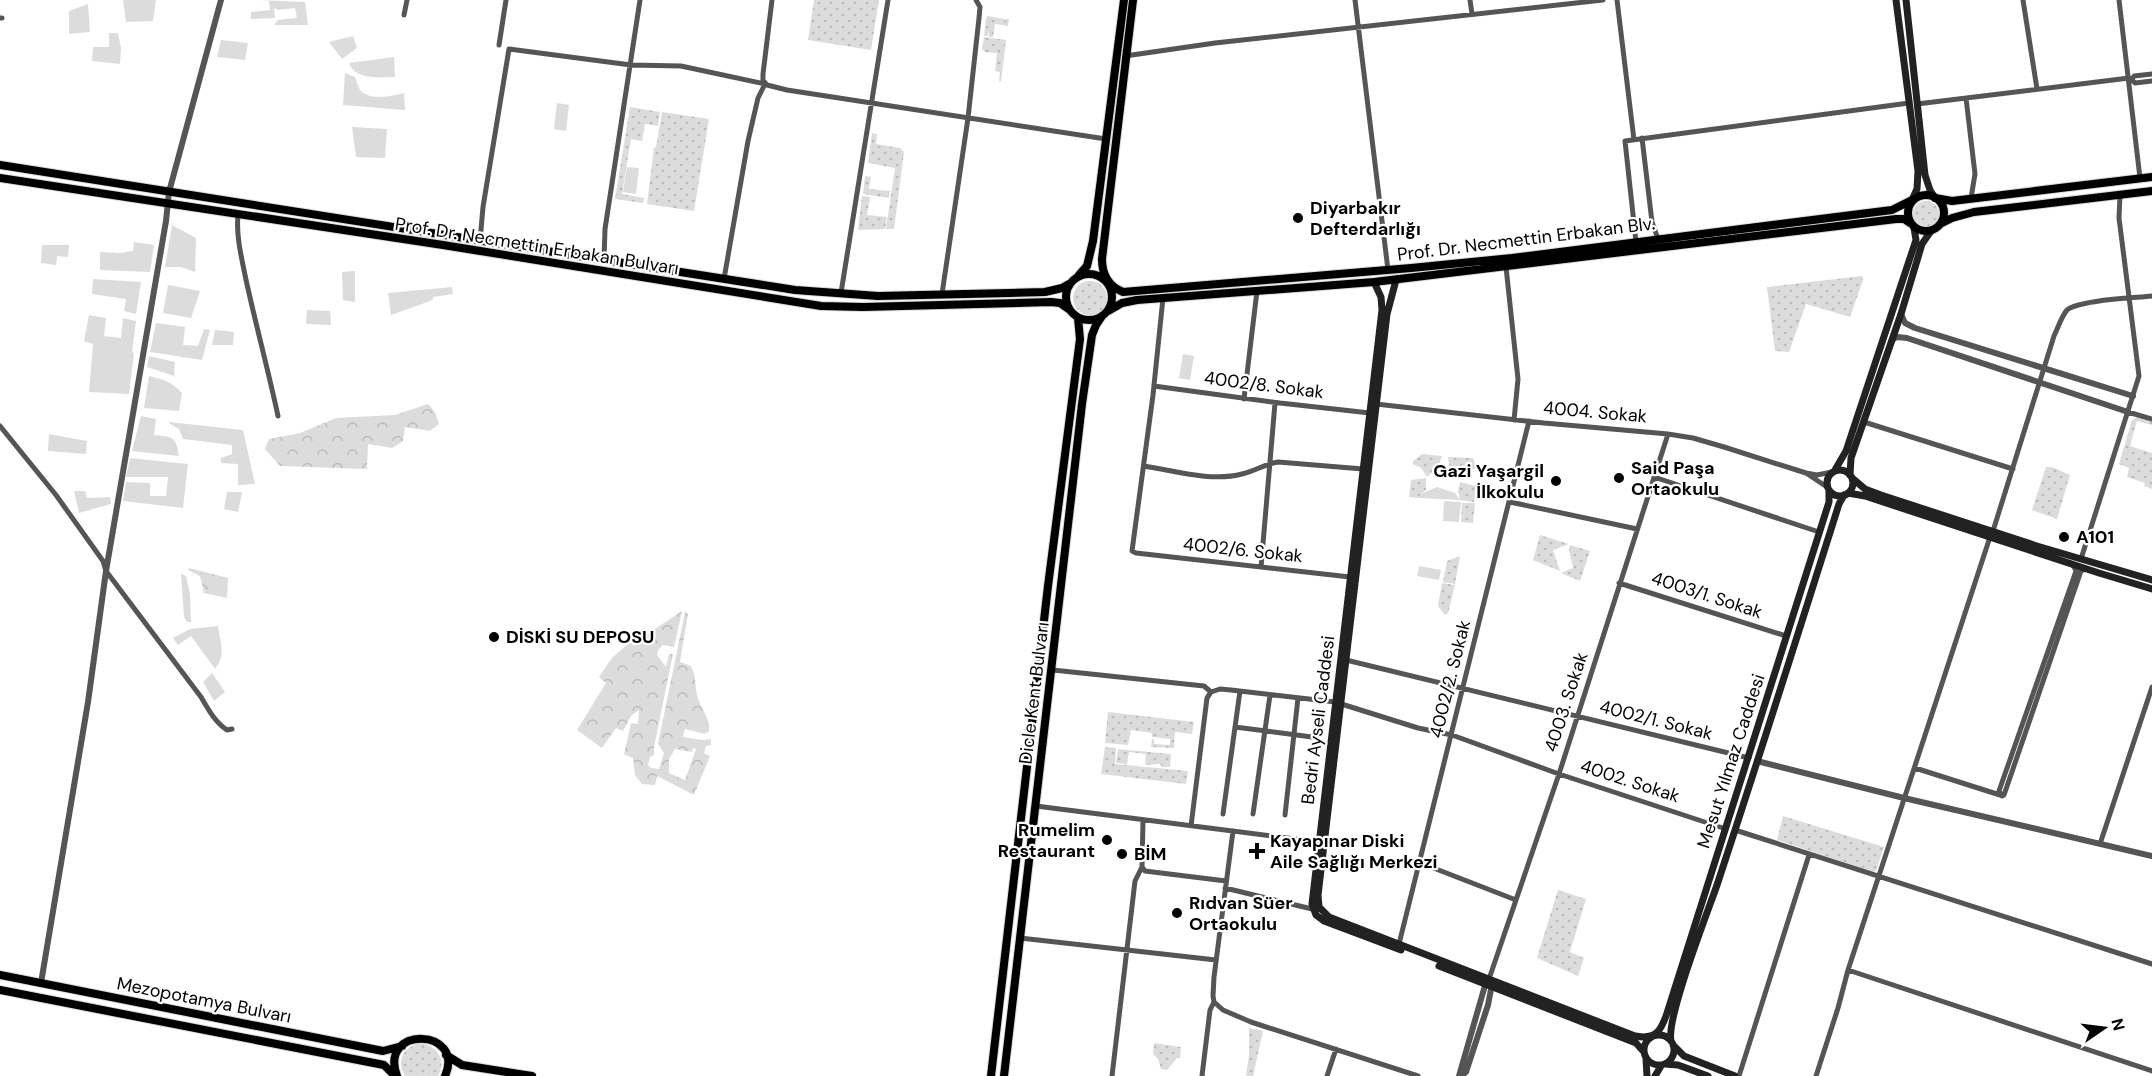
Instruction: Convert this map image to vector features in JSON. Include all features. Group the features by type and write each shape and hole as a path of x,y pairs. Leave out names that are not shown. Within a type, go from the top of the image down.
{"main road":[{"path":"1124,0 1094,241 1090,257 1079,275 1069,284 1065,297 1070,310 1078,318 1091,320 1105,313 1113,296 1102,268 1102,259 1133,0"},
{"path":"1896,0 1925,175 1930,190 1943,207 1943,219 1940,224"},
{"path":"1906,0 1918,171 1917,189 1907,212 1916,240 1846,451 1827,479 1828,489 1836,495 1865,496 2152,580"},
{"name":"Prof. Dr. Necmettin Erbakan Bulvarı","path":"0,165 795,290 878,296 1045,292 1061,289 1069,284"},
{"path":"1912,200 1923,195 1952,201 2152,177"},
{"name":"Prof. Dr. Necmettin Erbakan Bulvarı","path":"0,178 821,306 1051,302 1060,303 1070,310"},
{"path":"1846,494 1852,487 1851,458 1893,339 1922,244 1931,231 1952,218 1974,212 2152,191"},
{"name":"Prof. Dr. Necmettin Erbakan Blv.","path":"1107,281 1116,289 1131,293 1512,258 1892,210 1912,200"},
{"name":"Prof. Dr. Necmettin Erbakan Blv.","path":"1105,313 1122,303 1163,298 1396,280 1896,219 1904,219 1912,225"},
{"path":"1912,225 1925,232 1931,231"},
{"path":"1079,275 1094,273 1107,281"},
{"name":"Bedri Ayseli Caddesi","path":"1396,280 1387,314 1346,660 1319,842 1312,909 1316,915 1332,924 1635,1035 1644,1038 1652,1036"},
{"name":"Bedri Ayseli Caddesi","path":"1374,282 1381,297 1382,310 1350,577 1318,907 1329,917 1636,1043 1645,1055"},
{"name":"Dicle Kent Bulvarı","path":"1004,1076 1092,335 1095,325 1105,313"},
{"name":"Dicle Kent Bulvarı","path":"991,1076 1048,586 1080,339 1078,318"},
{"path":"1834,471 1844,470 1865,489 1881,495 2073,565 2152,589"},
{"name":"Mesut Yılmaz Caddesi","path":"1652,1036 1663,1025 1749,759 1829,502 1828,489"},
{"name":"Mesut Yılmaz Caddesi","path":"1672,1043 1670,1034 1683,986 1839,504 1846,494"},
{"name":"Mezopotamya Bulvarı","path":"0,975 383,1051 402,1046 409,1040 427,1038 442,1047 446,1055"},
{"name":"Mezopotamya Bulvarı","path":"0,990 384,1065 396,1076"},
{"path":"1647,1076 1645,1044 1652,1036 1664,1036 1684,1056 1737,1076"},
{"path":"1655,1076 1674,1054 1672,1043"},
{"path":"396,1076 394,1061 402,1046"},
{"path":"446,1055 448,1064 446,1076"},
{"path":"446,1055 462,1065 532,1076"},
{"path":"1645,1055 1652,1064 1678,1065 1708,1076"}],"street":[{"path":"41,983 169,192 221,0"},
{"path":"404,15 407,0"},
{"path":"499,45 506,0"},
{"path":"604,260 605,230 640,0"},
{"path":"724,279 748,141 758,98 765,84 763,74 765,47 772,0"},
{"path":"841,293 888,0"},
{"path":"942,294 968,118 980,7 976,0"},
{"path":"1355,0 1388,270"},
{"path":"1470,0 1472,14"},
{"path":"1125,56 1358,26 1603,0"},
{"path":"1617,0 1634,140"},
{"path":"2023,0 2037,89"},
{"path":"2119,0 2140,178"},
{"path":"480,241 483,207 509,49 631,65 681,66 787,90 1106,139"},
{"path":"2152,74 2134,76 2132,80 2135,83 2152,81"},
{"path":"1636,242 1624,141 1913,103 2129,78"},
{"path":"1966,98 1975,174 1971,198"},
{"path":"1642,138 1652,222 1658,239"},
{"path":"2081,559 2139,376 2119,218 2120,195"},
{"path":"238,215 236,228 246,280 278,416"},
{"path":"1506,267 1518,379 1514,420"},
{"path":"1245,399 1257,291"},
{"path":"1816,1076 1848,969 2013,469 2054,336 2068,310 2088,303 2152,296"},
{"path":"1163,298 1144,466 1202,475 1228,476 1244,474 1270,463 1363,468"},
{"path":"1901,314 1905,323 1915,328 2133,396"},
{"path":"1893,339 1907,338 2152,419"},
{"name":"4002/8. Sokak","path":"1154,386 1275,403 1370,413"},
{"path":"1261,567 1275,403"},
{"name":"4004. Sokak","path":"1377,404 1514,420 1668,434 1714,444 1806,473"},
{"name":"4002/2. Sokak","path":"1399,944 1510,502 1528,421"},
{"path":"1864,422 2013,469"},
{"path":"0,426 56,495 103,561 106,571 182,670 215,720 227,730 232,729"},
{"name":"4003. Sokak","path":"1489,982 1559,774 1668,434"},
{"name":"4002/6. Sokak","path":"1144,466 1132,551 1350,577"},
{"path":"1806,473 1817,475 1834,471"},
{"path":"1806,473 1828,489"},
{"path":"1654,477 1819,532"},
{"path":"1510,502 1637,529"},
{"path":"2000,795 1999,791 2076,571 2073,565"},
{"path":"1915,768 2004,795 2081,571 2086,569"},
{"name":"4003/1. Sokak","path":"1620,583 1786,636"},
{"name":"4002/1. Sokak","path":"1346,660 1749,759"},
{"name":"4002. Sokak","path":"1053,670 1204,687 1211,692 1240,691 1338,703 1418,728 1452,735 1559,774 1726,829"},
{"path":"2100,844 2152,687"},
{"path":"1223,814 1240,691"},
{"path":"1191,826 1207,698 1211,692"},
{"path":"1253,814 1270,695"},
{"path":"1285,815 1298,698"},
{"path":"1235,727 1311,737"},
{"path":"1757,761 2152,856"},
{"path":"1036,806 1319,842"},
{"path":"1112,1076 1135,880 1142,867 1143,820"},
{"path":"1735,830 2152,964"},
{"path":"1202,1076 1210,1010 1214,1002 1216,960 1233,831"},
{"path":"1737,1076 1809,855"},
{"path":"1418,862 1516,900"},
{"path":"1142,867 1144,871 1226,881"},
{"path":"1225,888 1312,909"},
{"path":"1020,938 1216,960"},
{"path":"1848,969 2152,1071"},
{"path":"1460,1076 1489,982"},
{"path":"1214,1002 1223,1010 1251,1022 1418,1076"},
{"path":"1327,1076 1336,1049"}],"green space":[{"path":"123,0 156,0 153,21 126,22"},
{"path":"259,0 305,2 308,25 274,25 278,20 297,18 295,8 278,10 274,8 275,18 251,19 251,12 270,10 269,1"},
{"path":"814,0 879,0 871,50 808,40"},
{"path":"88,4 90,32 69,34 69,11"},
{"path":"988,16 1005,19 1004,22 1009,19 1008,26 995,24 993,37 989,37 989,33 988,36 984,36"},
{"path":"109,33 118,33 121,48 120,64 92,61 93,47 109,47"},
{"path":"353,36 357,48 342,59 329,42"},
{"path":"984,37 1006,40 1001,82 999,81 1000,72 995,71 997,53 985,52 982,49"},
{"path":"221,40 248,43 245,60 217,57"},
{"path":"394,57 395,77 362,75 352,69 349,63"},
{"path":"345,73 355,77 361,91 370,96 382,97 404,93 405,110 343,105"},
{"path":"557,103 569,105 566,131 554,129"},
{"path":"630,107 660,112 658,126 645,124 642,141 631,139 622,194 644,198 643,203 615,199"},
{"path":"662,112 709,119 694,211 647,204 654,148"},
{"path":"352,127 387,129 385,158 356,157"},
{"path":"872,133 877,134 876,144 900,148 904,152 894,229 886,229 895,168 868,163"},
{"path":"627,167 639,168 636,194 623,192"},
{"path":"865,176 871,177 869,189 890,191 889,198 863,194"},
{"path":"862,196 870,197 867,215 887,217 885,229 858,230"},
{"path":"1926,201 1935,205 1939,214 1935,223 1926,227 1917,223 1913,214 1917,205"},
{"path":"172,225 196,238 195,272 181,267 165,267"},
{"path":"134,242 154,245 150,272 100,270 100,252 133,251"},
{"path":"42,245 69,245 68,257 57,256 56,265 41,263"},
{"path":"355,271 355,302 343,300 342,272"},
{"path":"1862,276 1863,280 1850,317 1806,304 1789,352 1775,351 1767,287"},
{"path":"93,279 141,282 136,314 124,311 126,299 92,294"},
{"path":"1090,281 1102,286 1107,298 1102,310 1090,315 1078,310 1073,298 1078,286"},
{"path":"168,285 200,291 191,318 163,313"},
{"path":"452,287 453,294 433,297 433,300 391,315 388,293"},
{"path":"307,310 330,311 331,325 306,324"},
{"path":"89,315 106,318 104,336 121,338 123,318 136,321 129,394 89,392 93,344 84,341"},
{"path":"156,323 185,327 183,345 198,346 204,329 210,330 202,360 150,352"},
{"path":"215,330 234,332 233,345 212,345"},
{"path":"1183,354 1194,356 1190,380 1179,378"},
{"path":"149,356 175,362 174,376 147,367"},
{"path":"149,376 175,386 182,393 179,411 144,408"},
{"path":"428,404 435,412 439,424 430,431 405,427 403,441 392,448 368,444 367,469 280,466 265,449 269,439 300,433 336,418 395,415"},
{"path":"141,416 156,419 154,435 173,439 179,456 132,451"},
{"path":"2137,417 2152,421 2152,425 2137,421 2130,446 2152,453 2152,489 2144,486 2145,483 2127,477 2129,468 2119,464 2132,420"},
{"path":"169,422 243,430 255,484 238,485 238,464 221,463 221,458 232,454 232,445 183,439 179,429"},
{"path":"49,434 87,441 86,454 48,451"},
{"path":"1422,454 1442,456 1438,467 1427,477 1421,468 1413,464 1413,461"},
{"path":"1448,457 1473,458 1477,468 1469,470 1459,480 1450,471"},
{"path":"130,458 188,464 183,508 123,501 126,482 150,483 150,496 166,496 168,477 126,477"},
{"path":"2046,467 2052,467 2070,475 2057,519 2032,510"},
{"path":"1426,478 1426,490 1420,498 1409,497 1411,480"},
{"path":"1460,482 1476,486 1474,502 1460,500 1458,491"},
{"path":"1437,487 1455,493 1460,500 1420,498 1421,494"},
{"path":"74,491 85,491 87,498 110,497 111,504 79,513"},
{"path":"227,492 242,492 238,512 224,509"},
{"path":"1444,501 1461,502 1459,522 1443,521"},
{"path":"1462,503 1475,503 1473,523 1461,522"},
{"path":"1540,535 1569,544 1553,550 1560,571 1533,560"},
{"path":"1570,545 1590,551 1580,581 1561,573 1573,568"},
{"path":"1460,556 1455,584 1443,582 1447,561"},
{"path":"1419,566 1441,570 1439,580 1417,576"},
{"path":"189,568 228,578 227,598 204,593 200,576 188,570"},
{"path":"181,574 186,576 190,594 191,622 187,622 184,617"},
{"path":"1442,583 1455,585 1448,613 1445,615 1438,606"},
{"path":"682,611 674,647 663,645 657,655 666,667 669,654 673,654 654,755 650,757 648,765 659,769 664,753 658,744 685,612 688,614 680,662 691,666 693,670 698,700 708,721 709,731 705,734 685,729 683,737 711,739 711,745 706,746 704,753 710,756 694,795 657,776 655,785 642,784 635,775 633,758 624,754 631,723 638,724 639,710 631,716 623,731 616,728 602,748 577,730 606,683 599,677 612,658 640,633 646,635","holes":["693,748 696,749 685,780 669,773 669,759 675,749 692,752"]},
{"path":"218,626 222,653 215,669 191,636 178,645 173,638 190,629"},
{"path":"212,673 225,692 214,701 203,682"},
{"path":"1108,712 1194,722 1192,734 1175,732 1174,748 1151,747 1152,739 1154,739 1154,744 1170,745 1170,739 1152,737 1152,733 1131,730 1128,745 1105,743"},
{"path":"1105,747 1116,748 1115,764 1188,771 1186,784 1101,774"},
{"path":"1118,749 1171,754 1170,767 1162,767 1160,764 1145,765 1146,754 1129,752 1127,764 1116,763"},
{"path":"1783,816 1884,847 1876,871 1873,872 1777,840"},
{"path":"1558,890 1586,899 1570,952 1584,958 1578,976 1537,958"},
{"path":"1249,1028 1263,1031 1253,1076 1246,1076"},
{"path":"421,1043 432,1047 439,1055 442,1065 438,1076 405,1076 401,1065 403,1055 410,1047"},
{"path":"1154,1043 1181,1047 1180,1058 1177,1058 1167,1070 1161,1069 1158,1059 1153,1054"}],"place":[{"name":"Diyarbakır Defterdarlığı","path":"1298,218"},
{"name":"Said Paşa Ortaokulu","path":"1619,478"},
{"name":"Gazi Yaşargil İlkokulu","path":"1556,481"},
{"name":"A101","path":"2064,537"},
{"name":"DİSKİ SU DEPOSU","path":"494,637"},
{"name":"Rumelim Restaurant","path":"1107,840"},
{"name":"Kayapınar Diski Aile Sağlığı Merkezi","path":"1257,851"},
{"name":"BİM","path":"1122,854"},
{"name":"Rıdvan Süer Ortaokulu","path":"1177,913"}]}
